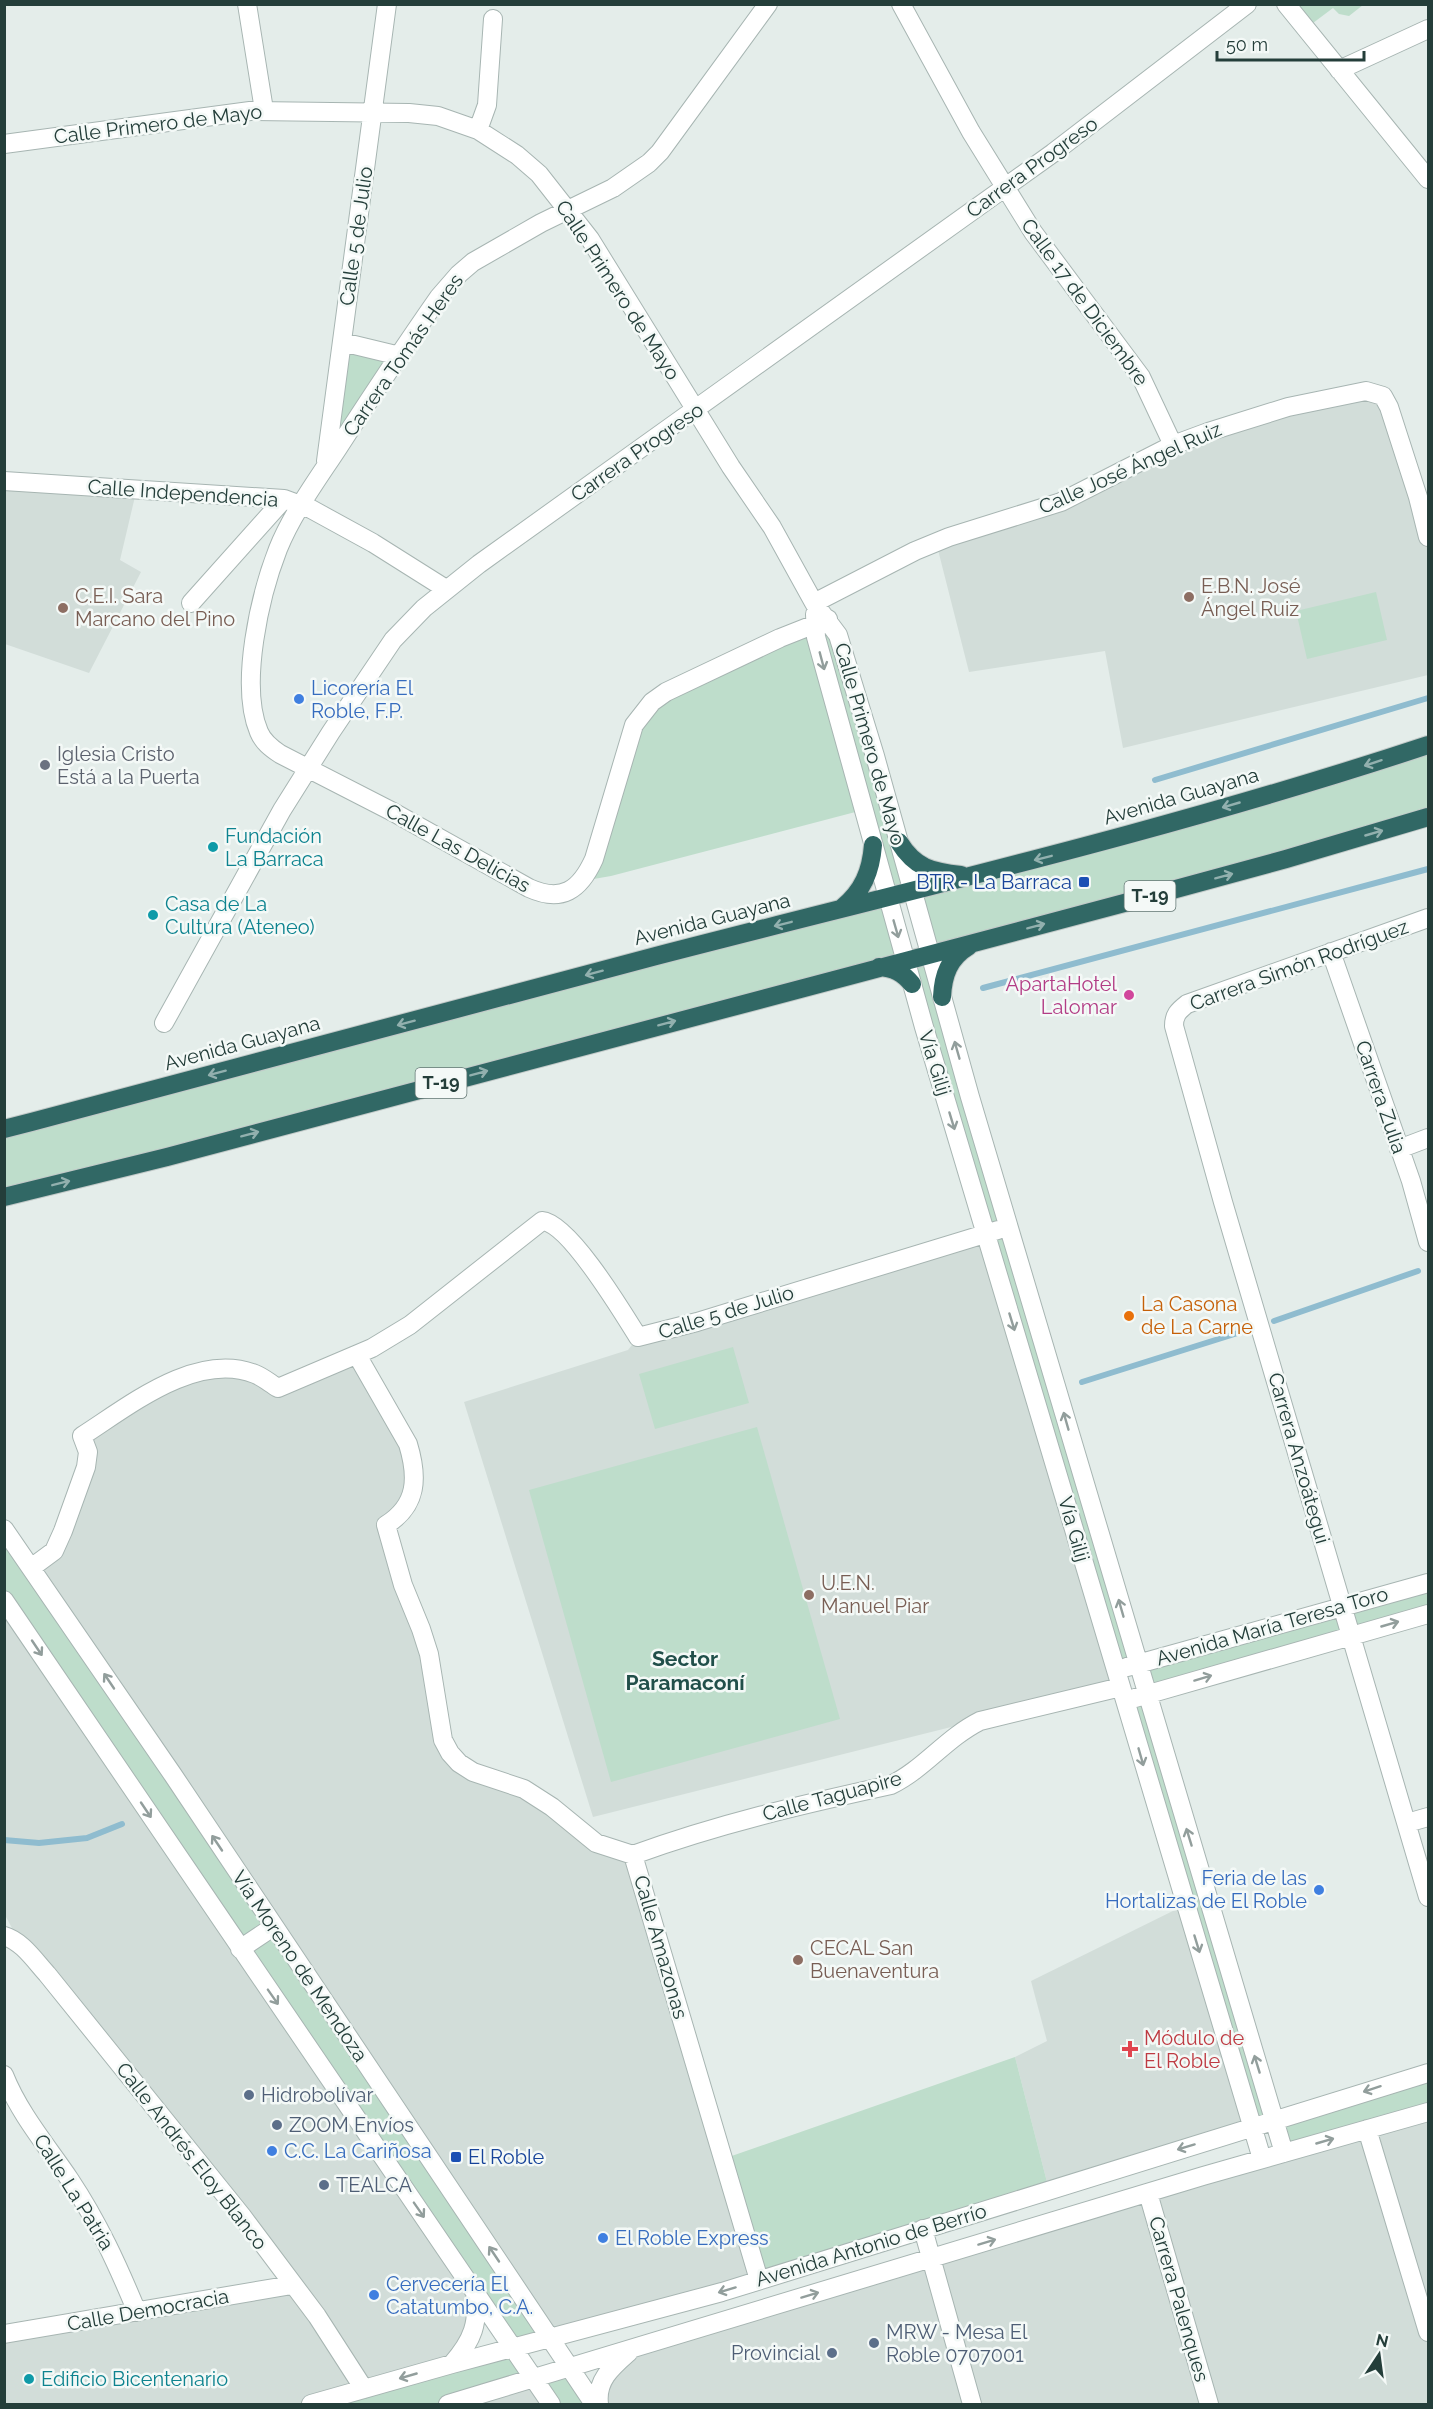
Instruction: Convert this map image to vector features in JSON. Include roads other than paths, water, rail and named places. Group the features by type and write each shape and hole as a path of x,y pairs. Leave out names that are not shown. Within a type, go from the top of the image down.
{"highway":[{"name":"Avenida Guayana","path":"4,1129 839,909 1078,849 1360,768 1428,745"},
{"name":"T-19","path":"4,1197 167,1156 1275,862 1428,817"},
{"path":"899,842 907,856 927,869 972,876"},
{"path":"839,909 863,885 871,863 873,845"},
{"name":"T-19","path":"942,997 944,975 950,962 956,954 979,940"},
{"path":"878,967 892,968 901,972 912,984"}],"street":[{"path":"247,4 264,110"},
{"name":"Calle 5 de Julio","path":"326,467 387,4"},
{"name":"Carrera Tomás Heres","path":"308,768 266,744 259,733 252,700 253,654 269,575 278,549 302,505 439,297 459,274 492,249 613,188 655,157 768,4"},
{"name":"Calle 17 de Diciembre","path":"901,4 967,124 1033,232 1141,377 1173,446"},
{"name":"Carrera Progreso","path":"164,1023 282,810 308,768 393,640 424,608 446,589 1005,188 1247,4"},
{"path":"1286,4 1428,179"},
{"path":"478,130 487,105 493,19"},
{"path":"1339,70 1428,28"},
{"name":"Calle Primero de Mayo","path":"4,144 264,110 373,112 438,116 478,130 517,155 539,174 590,239 772,527 822,622 838,635 912,891"},
{"path":"342,342 400,356"},
{"name":"Calle José Ángel Ruiz","path":"814,603 915,551 949,537 1061,502 1173,446 1234,423 1288,407 1366,391 1376,392 1383,396 1389,407 1428,536"},
{"name":"Calle Independencia","path":"4,481 284,499 302,505 392,554 446,589"},
{"path":"191,603 284,499"},
{"name":"Calle Primero de Mayo","path":"822,622 816,637 888,898"},
{"name":"Calle Las Delicias","path":"308,768 393,812 529,888 544,895 564,893 582,881 594,859 634,725 652,702 666,692 822,622"},
{"name":"Vía Gilij","path":"912,891 1008,1227 1284,2153"},
{"name":"Vía Gilij","path":"888,898 1262,2159"},
{"name":"Carrera Simón Rodríguez","path":"1174,1018 1186,1004 1428,918"},
{"name":"Carrera Zulia","path":"1331,952 1399,1149 1428,1242"},
{"name":"Carrera Anzoátegui","path":"1174,1018 1177,1041 1428,1897"},
{"path":"1399,1149 1428,1138"},
{"name":"Calle 5 de Julio","path":"31,1568 54,1551 63,1531 86,1467 88,1452 82,1436 155,1388 178,1377 198,1372 238,1370 256,1374 278,1388 357,1354 410,1325 542,1221 551,1222 557,1227 583,1256 638,1337 697,1322 986,1234"},
{"path":"986,1234 1008,1227"},
{"name":"Calle Amazonas","path":"357,1354 408,1444 413,1460 416,1476 407,1507 386,1526 403,1584 429,1654 443,1740 459,1763 473,1772 524,1789 552,1807 596,1843 633,1855 759,2280"},
{"name":"Vía Moreno de Mendoza","path":"4,1529 173,1775 594,2404"},
{"name":"Avenida María Teresa Toro","path":"1428,1583 1137,1664 1120,1686 1146,1695 1428,1614"},
{"name":"Vía Moreno de Mendoza","path":"4,1600 551,2404"},
{"name":"Calle Taguapire","path":"633,1855 758,1814 891,1785 909,1776 962,1730 980,1721 1120,1686"},
{"path":"1407,1822 1428,1817"},
{"path":"240,1949 273,1927"},
{"name":"Calle Andrés Eloy Blanco","path":"4,1936 13,1940 28,1954 209,2173 317,2316 364,2389"},
{"name":"Avenida Antonio de Berrío","path":"311,2404 759,2280 1428,2073"},
{"name":"Calle La Patria","path":"4,2075 31,2123 94,2219 117,2262 137,2312"},
{"name":"Avenida Antonio de Berrío","path":"448,2404 1262,2159 1428,2112"},
{"path":"1367,2129 1428,2332"},
{"name":"Carrera Palenques","path":"1148,2193 1209,2404"},
{"path":"923,2229 972,2404"},
{"name":"Calle Democracia","path":"4,2334 292,2285"},
{"path":"452,2364 465,2349 471,2337 478,2310 475,2290"},
{"path":"599,2404 598,2393 602,2380 633,2349"}],"waterway":[{"path":"1155,780 1428,698"},
{"path":"983,988 1428,869"},
{"path":"1274,1321 1418,1271"},
{"path":"1082,1382 1244,1331"},
{"path":"4,1840 39,1843 87,1838 122,1824"}],"place":[{"name":"E.B.N. José Ángel Ruiz","path":"1189,597"},
{"name":"C.E.I. Sara Marcano del Pino","path":"63,608"},
{"name":"Licorería El Roble, F.P.","path":"299,699"},
{"name":"Iglesia Cristo Está a la Puerta","path":"45,765"},
{"name":"Fundación La Barraca","path":"213,847"},
{"name":"BTR - La Barraca","path":"1084,882"},
{"name":"Casa de La Cultura (Ateneo)","path":"153,915"},
{"name":"ApartaHotel Lalomar","path":"1129,995"},
{"name":"La Casona de La Carne","path":"1129,1316"},
{"name":"U.E.N. Manuel Piar","path":"809,1595"},
{"name":"Feria de las Hortalizas de El Roble","path":"1319,1890"},
{"name":"CECAL San Buenaventura","path":"798,1960"},
{"name":"Módulo de El Roble","path":"1130,2049"},
{"name":"Hidrobolívar","path":"249,2095"},
{"name":"ZOOM Envíos","path":"277,2125"},
{"name":"C.C. La Cariñosa","path":"272,2151"},
{"name":"El Roble","path":"456,2157"},
{"name":"TEALCA","path":"324,2185"},
{"name":"El Roble Express","path":"603,2238"},
{"name":"Cervecería El Catatumbo, C.A.","path":"374,2295"},
{"name":"MRW - Mesa El Roble 0707001","path":"874,2343"},
{"name":"Provincial","path":"832,2353"},
{"name":"Edificio Bicentenario","path":"29,2379"}],"district":[{"name":"Sector Paramaconí","path":"685,1671"}]}
